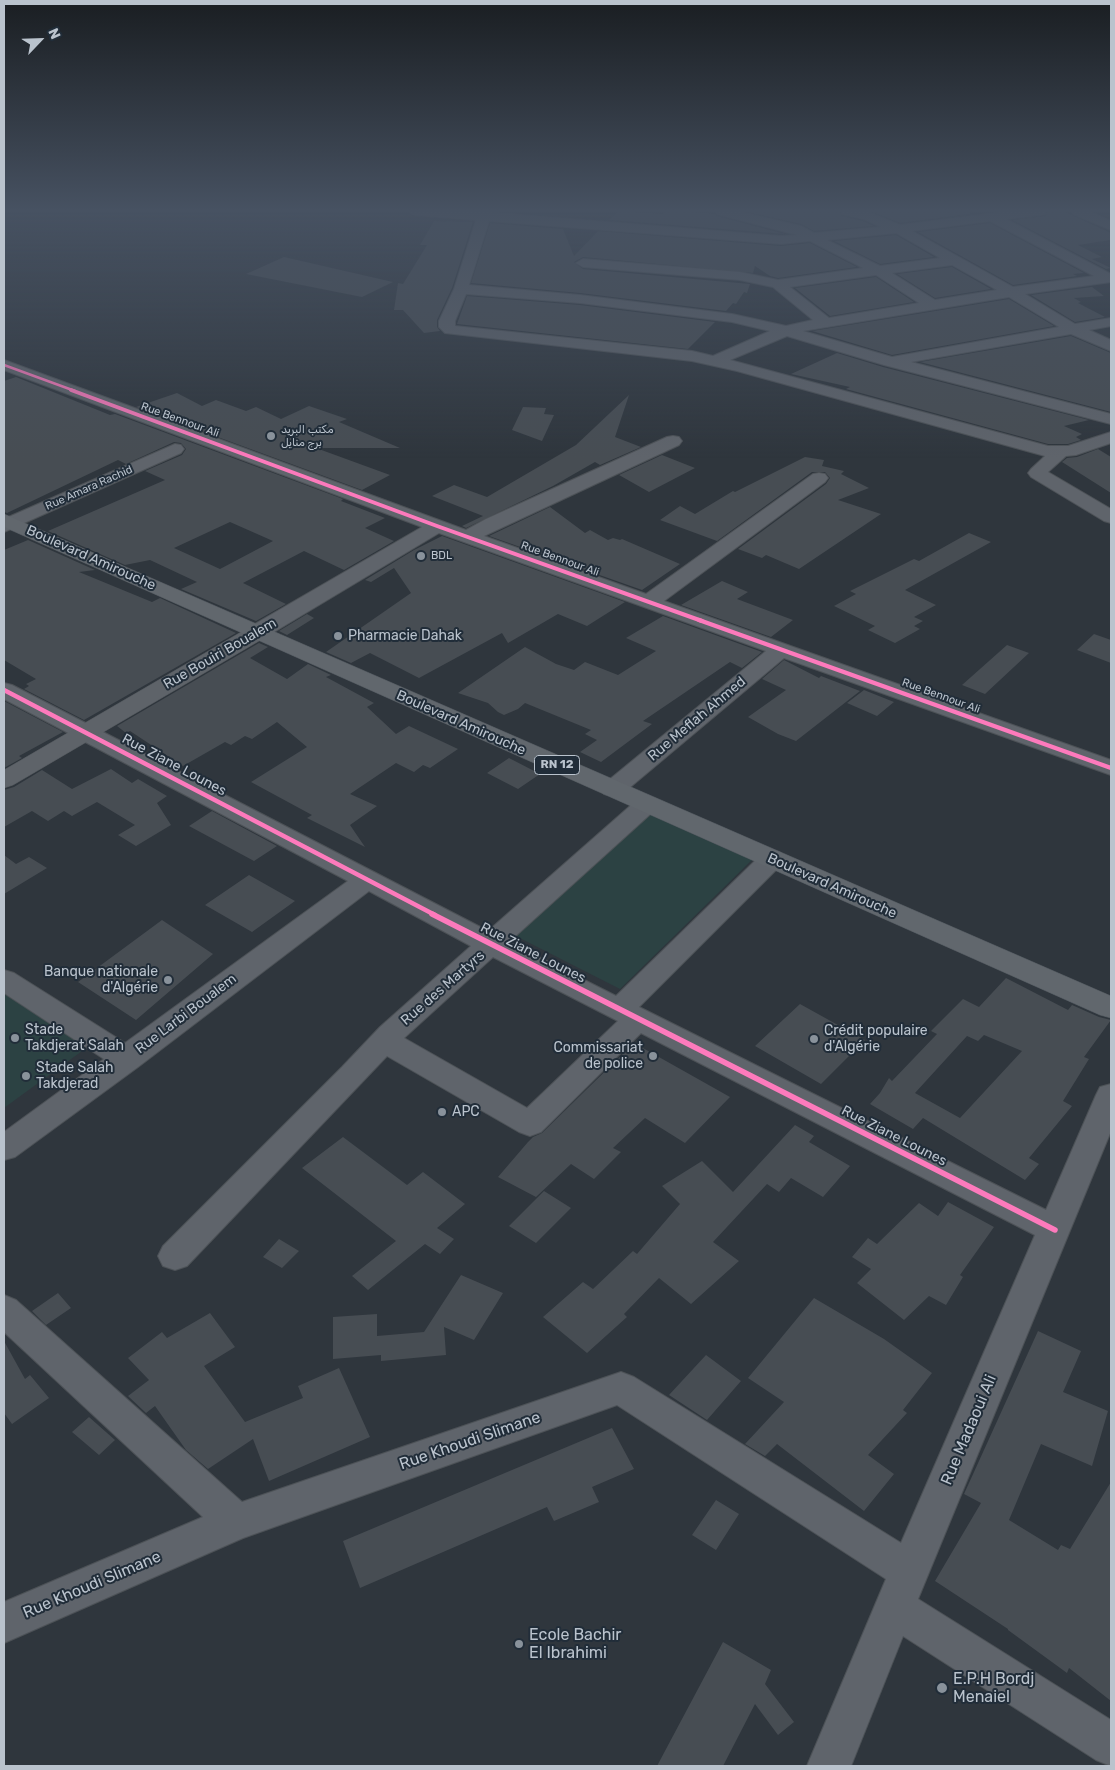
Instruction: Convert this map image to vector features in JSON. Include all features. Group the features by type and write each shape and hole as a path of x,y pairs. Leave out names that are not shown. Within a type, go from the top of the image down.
{"main road":[{"name":"Boulevard Amirouche","path":"6,523 1111,1008"},
{"name":"Rue Bouiri Boualem","path":"4,780 256,633"}],"street":[{"path":"459,294 447,321 447,327 450,330 692,356 1030,447 1060,452 1087,446 1111,437"},
{"path":"516,294 580,299 732,318 784,330 890,362 1111,418"},
{"path":"580,294 580,299"},
{"path":"790,294 826,323"},
{"path":"914,294 933,306"},
{"path":"715,361 784,330 1002,294"},
{"path":"1014,294 1073,329 1111,346"},
{"path":"890,362 1111,322"},
{"name":"Rue Bennour Ali","path":"4,365 437,526 1111,768"},
{"path":"468,537 494,523 673,441"},
{"name":"Rue Amara Rachid","path":"6,523 175,449"},
{"path":"1060,452 1037,473 1111,517"},
{"path":"649,602 819,478"},
{"name":"Rue Bouiri Boualem","path":"256,633 437,526"},
{"name":"Rue Meflah Ahmed","path":"613,789 782,649"},
{"name":"Rue Ziane Lounes","path":"4,690 628,1014 1055,1230"},
{"name":"Rue des Martyrs","path":"175,1256 384,1041 647,804"},
{"path":"384,1041 530,1124 628,1014 772,859"},
{"name":"Rue Larbi Boualem","path":"4,1148 127,1059 368,879"},
{"path":"4,980 127,1059"},
{"name":"Rue Madaoui Ali","path":"829,1766 1111,1095"},
{"path":"4,1310 236,1522"},
{"name":"Rue Khoudi Slimane","path":"4,1623 236,1522 621,1388 902,1589"},
{"path":"902,1589 1111,1745"}],"green space":[{"path":"651,806 759,853 620,989 506,931"},
{"name":"Stade Salah Takdjerad","path":"4,985 93,1043 4,1108"}],"building":[{"path":"345,294 369,294 362,297"},
{"path":"396,294 449,294 437,320 437,327 440,331 424,333 403,310 394,310"},
{"path":"585,294 743,294 736,304 733,303 726,311"},
{"path":"802,294 901,294 914,302 830,316"},
{"path":"928,294 962,294 935,298"},
{"path":"1101,294 1104,296 1074,298 1081,302 1078,303 1105,317 1075,322 1031,295"},
{"path":"467,296 580,305 715,322 688,349 457,324"},
{"path":"1009,299 1054,326 892,355 812,331"},
{"path":"1071,336 1111,353 1111,412 920,362"},
{"path":"837,353 883,367 1089,420 1064,426 1082,434 1076,437 1081,440 1068,444 1048,444 846,389 850,387 791,374"},
{"path":"16,377 110,415 115,414 343,499 341,501 385,518 365,528 394,541 344,570 304,551 243,583 286,604 256,621 181,589 197,582 150,560 125,565 48,531 165,480 145,471 182,455 186,449 181,443 174,442 126,464 118,460 7,513 4,512 4,381","holes":["230,522 273,541 220,569 174,548"]},
{"path":"177,393 202,406 216,400 246,411 256,407 281,419 309,406 347,419 339,422 400,448 316,448 390,475 362,490 136,407"},
{"path":"629,395 615,437 641,447 600,465 595,462 553,486 466,528 462,526 483,516 432,496 454,485 487,497 576,445"},
{"path":"523,407 546,408 544,414 554,415 542,441 512,430"},
{"path":"1098,449 1111,457 1111,493 1062,462 1067,458 1077,457"},
{"path":"662,455 695,468 649,492 619,475"},
{"path":"805,457 824,460 822,466 844,471 841,474 869,488 838,500 881,514 799,569 766,555 762,558 738,549 826,484 830,478 825,472 812,472 717,541 660,520 680,506 695,514 733,491 735,492"},
{"path":"550,507 585,533 590,530 608,540 613,538 622,539 680,564 642,590 489,536"},
{"path":"969,533 991,542 905,590 936,605 914,617 923,621 914,626 920,629 895,643 868,630 875,626 834,606 856,594 850,591 914,559 919,561"},
{"path":"442,536 625,602 587,626 558,614 508,643 502,633 419,678 370,653 351,663 326,652 411,593 394,568 371,582 365,580 414,550"},
{"path":"28,540 95,570 79,572 152,602 160,598 236,633 84,720 24,689 29,686 26,684 36,679 4,660 4,550"},
{"path":"722,581 748,592 737,599 793,620 771,637 681,605"},
{"path":"307,614 314,618 287,635 279,631"},
{"path":"663,616 762,652 742,668 730,662 643,721 652,724 601,762 580,752 597,740 585,734 591,730 525,703 518,709 504,715 488,703 458,693 525,647 556,664 574,670 585,662 618,675 656,651 626,638"},
{"path":"1094,634 1111,640 1111,663 1077,650"},
{"path":"259,643 268,647 250,658 287,679 308,664 331,675 326,677 374,703 367,707 396,734 409,726 458,749 430,768 423,765 414,772 396,763 350,794 377,806 350,825 365,847 307,818 312,815 251,782 307,747 277,722 252,739 245,736 231,745 225,742 183,766 130,731 126,733 117,726"},
{"path":"1007,645 1029,653 985,694 962,685"},
{"path":"784,660 819,678 821,676 860,691 796,741 778,734 748,717 786,690 762,679"},
{"path":"864,690 894,702 877,716 847,703"},
{"path":"4,701 63,732 19,756 22,758 4,768"},
{"path":"509,758 540,774 518,789 487,773"},
{"path":"111,769 132,783 138,779 167,796 157,803 171,825 136,846 118,835 135,825 97,802 72,816 64,811 48,821 32,811 4,827 4,790 14,787 42,770 72,789"},
{"path":"212,811 277,846 254,861 189,826"},
{"path":"4,855 16,864 29,857 47,868 4,894"},
{"path":"249,875 295,901 252,932 205,905"},
{"path":"162,920 213,954 136,1020 78,982"},
{"path":"1006,978 1068,1010 1072,1005 1099,1017 1111,1020 1084,1057 1089,1059 1063,1101 1072,1106 1029,1158 1039,1164 1025,1180 923,1118 913,1129 870,1104 880,1093 889,1078 892,1081 937,1034 931,1031 963,999 979,1007","holes":["984,1035 1022,1051 960,1118 915,1093 967,1036 978,1041"]},
{"path":"800,1004 865,1040 821,1084 755,1046"},
{"path":"634,1043 730,1097 685,1143 645,1118 613,1148 621,1152 594,1179 571,1164 536,1197 498,1177 533,1137 542,1133"},
{"path":"795,1125 814,1136 809,1142 850,1166 823,1197 791,1178 779,1192 767,1184 713,1242 739,1261 691,1304 659,1278 624,1314 627,1317 587,1353 543,1317 583,1282 593,1289 633,1251 637,1254 680,1204 662,1186 702,1161 733,1192"},
{"path":"343,1137 407,1185 423,1172 465,1204 437,1228 454,1239 440,1254 425,1244 368,1290 352,1276 396,1241 302,1168"},
{"path":"544,1191 571,1208 536,1243 509,1226"},
{"path":"948,1202 994,1227 960,1275 963,1277 946,1305 929,1296 904,1320 857,1283 871,1269 852,1257 868,1238 877,1244 919,1203 938,1216"},
{"path":"279,1239 299,1251 282,1268 263,1257"},
{"path":"461,1275 503,1293 474,1340 444,1327 446,1355 381,1361 381,1355 333,1359 333,1317 377,1314 377,1336 424,1332"},
{"path":"58,1293 71,1308 46,1325 32,1311"},
{"path":"814,1298 884,1339 932,1373 903,1410 907,1413 868,1455 894,1474 864,1511 777,1444 765,1456 745,1444 784,1402 748,1378"},
{"path":"210,1313 235,1347 204,1366 245,1422 303,1398 298,1386 339,1368 370,1437 269,1481 253,1439 208,1469 186,1450 155,1406 146,1413 128,1396 149,1380 128,1358 162,1332 167,1338"},
{"path":"1038,1331 1081,1351 1063,1392 1108,1411 1092,1466 1041,1444 1009,1520 1058,1550 1061,1545 1070,1549 1111,1482 1111,1701 1069,1668 1067,1673 1008,1629 935,1581 981,1503 964,1494"},
{"path":"4,1341 25,1379 30,1375 49,1398 12,1424 4,1413"},
{"path":"706,1355 741,1381 707,1420 669,1395"},
{"path":"89,1417 115,1440 99,1455 72,1432"},
{"path":"612,1428 634,1469 592,1487 599,1502 554,1521 547,1507 360,1588 343,1541"},
{"path":"716,1500 739,1514 716,1550 692,1535"},
{"path":"723,1642 771,1670 765,1684 794,1722 778,1735 755,1704 723,1766 657,1766"}],"cycle path":[{"path":"4,365 437,526 1111,768"},
{"path":"4,690 492,945 1055,1230"}],"place":[{"name":"مكتب البريد برج منايل","path":"271,436"},
{"name":"BDL","path":"421,556"},
{"name":"Pharmacie Dahak","path":"338,636"},
{"name":"Banque nationale d'Algérie","path":"168,980"},
{"name":"Stade Takdjerat Salah","path":"15,1038"},
{"name":"Crédit populaire d'Algérie","path":"814,1039"},
{"name":"Commissariat de police","path":"653,1056"},
{"name":"Stade Salah Takdjerad","path":"26,1076"},
{"name":"APC","path":"442,1112"},
{"name":"Ecole Bachir El Ibrahimi","path":"519,1644"},
{"name":"E.P.H Bordj Menaiel","path":"942,1688"}]}
